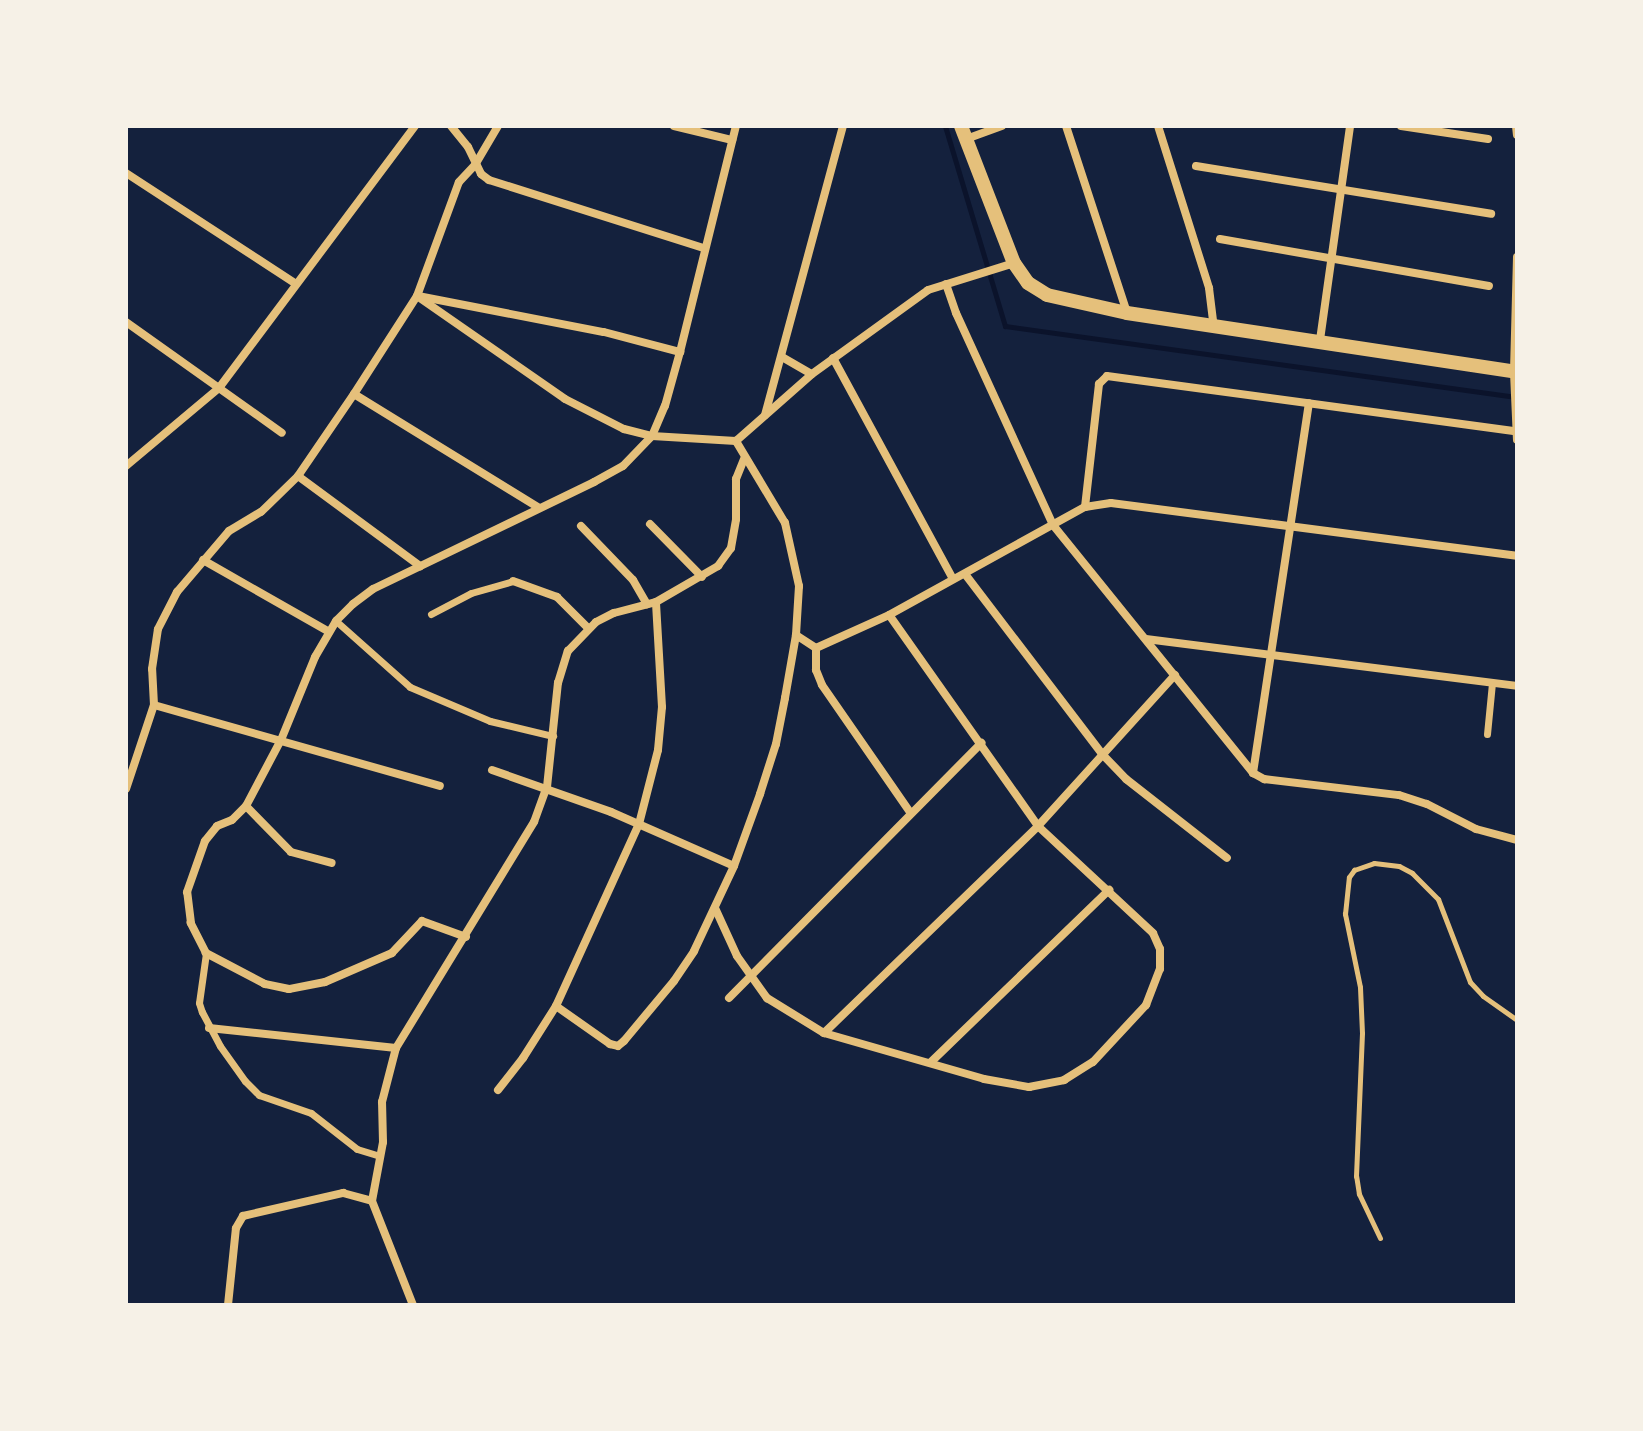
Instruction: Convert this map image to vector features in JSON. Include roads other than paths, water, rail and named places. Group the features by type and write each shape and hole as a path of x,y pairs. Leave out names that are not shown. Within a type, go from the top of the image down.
{"main road":[{"path":"963,132 1014,263 1028,283 1047,295 1127,313 1320,340 1515,377"}],"street":[{"path":"126,466 219,388 415,126"},
{"path":"451,126 468,147 475,165 489,180 508,189 703,248"},
{"path":"126,789 154,705 152,669 158,629 177,592 229,531 261,512 298,476 417,296 459,182 475,165 498,126"},
{"path":"674,126 732,140"},
{"path":"380,1156 357,1149 311,1113 259,1095 209,1028 199,1003 206,953 191,923 187,892 205,841 217,826 232,820 246,806 281,740 336,621 373,589 623,466 652,436 665,406 680,352 703,248 736,126"},
{"path":"765,415 843,126"},
{"path":"963,132 1002,126"},
{"path":"1066,126 1127,313"},
{"path":"1158,126 1209,288 1214,326"},
{"path":"1320,340 1350,126"},
{"path":"1401,126 1488,139"},
{"path":"1516,126 1517,135"},
{"path":"1196,166 1491,214"},
{"path":"126,173 295,283"},
{"path":"1220,239 1489,286"},
{"path":"1085,507 1102,378 1309,403 1516,435 1517,257"},
{"path":"417,296 565,399 624,429 652,436 736,441 812,374 928,290 998,271 1014,263"},
{"path":"946,284 981,371 1053,525 1253,773 1264,779 1399,795 1427,804 1476,829 1517,840"},
{"path":"417,296 604,332 680,352"},
{"path":"126,322 282,433"},
{"path":"782,357 812,374"},
{"path":"833,358 953,579"},
{"path":"354,394 538,507"},
{"path":"1253,773 1309,403"},
{"path":"556,1006 618,1046 674,981 694,951 734,866 776,744 796,635 799,586 785,523 736,441"},
{"path":"413,1305 372,1201 380,1156 382,1102 396,1048 534,822 547,787 558,683 568,651 588,628 614,613 652,603 718,566 731,548 736,519 736,479 744,459"},
{"path":"298,476 420,566"},
{"path":"816,648 889,615 1085,507 1111,503 1517,556"},
{"path":"650,524 702,577"},
{"path":"498,1090 556,1006 639,824 651,784 661,722 652,603 581,526"},
{"path":"203,560 329,632"},
{"path":"965,574 1102,754 1126,779 1227,858"},
{"path":"431,614 471,593 513,581 557,597 588,628"},
{"path":"715,908 749,976 767,998 824,1033 984,1079 1029,1087 1064,1080 1093,1062 1146,1005 1160,969 1160,949 1153,933 1038,826 889,615"},
{"path":"336,621 410,687 490,721 553,736"},
{"path":"796,635 816,648"},
{"path":"1146,639 1517,686"},
{"path":"816,648 816,670 822,685 910,812"},
{"path":"824,1033 1038,826 1175,675"},
{"path":"1487,734 1492,683"},
{"path":"154,705 388,774 440,786"},
{"path":"729,998 981,743"},
{"path":"492,770 547,787 734,866"},
{"path":"246,806 291,852 332,863"},
{"path":"931,1062 1109,890"},
{"path":"206,953 265,984 289,989 325,982 392,953 422,921 466,937"},
{"path":"209,1028 396,1048"},
{"path":"228,1305 236,1228 243,1216 343,1193 372,1201"}],"lane":[{"path":"1380,1238 1359,1194 1356,1176 1362,1033 1360,987 1345,914 1349,877 1354,870 1374,863 1399,866 1412,873 1438,899 1470,982 1483,996 1517,1020"}],"waterway":[{"path":"945,126 1005,326 1516,397"}]}
